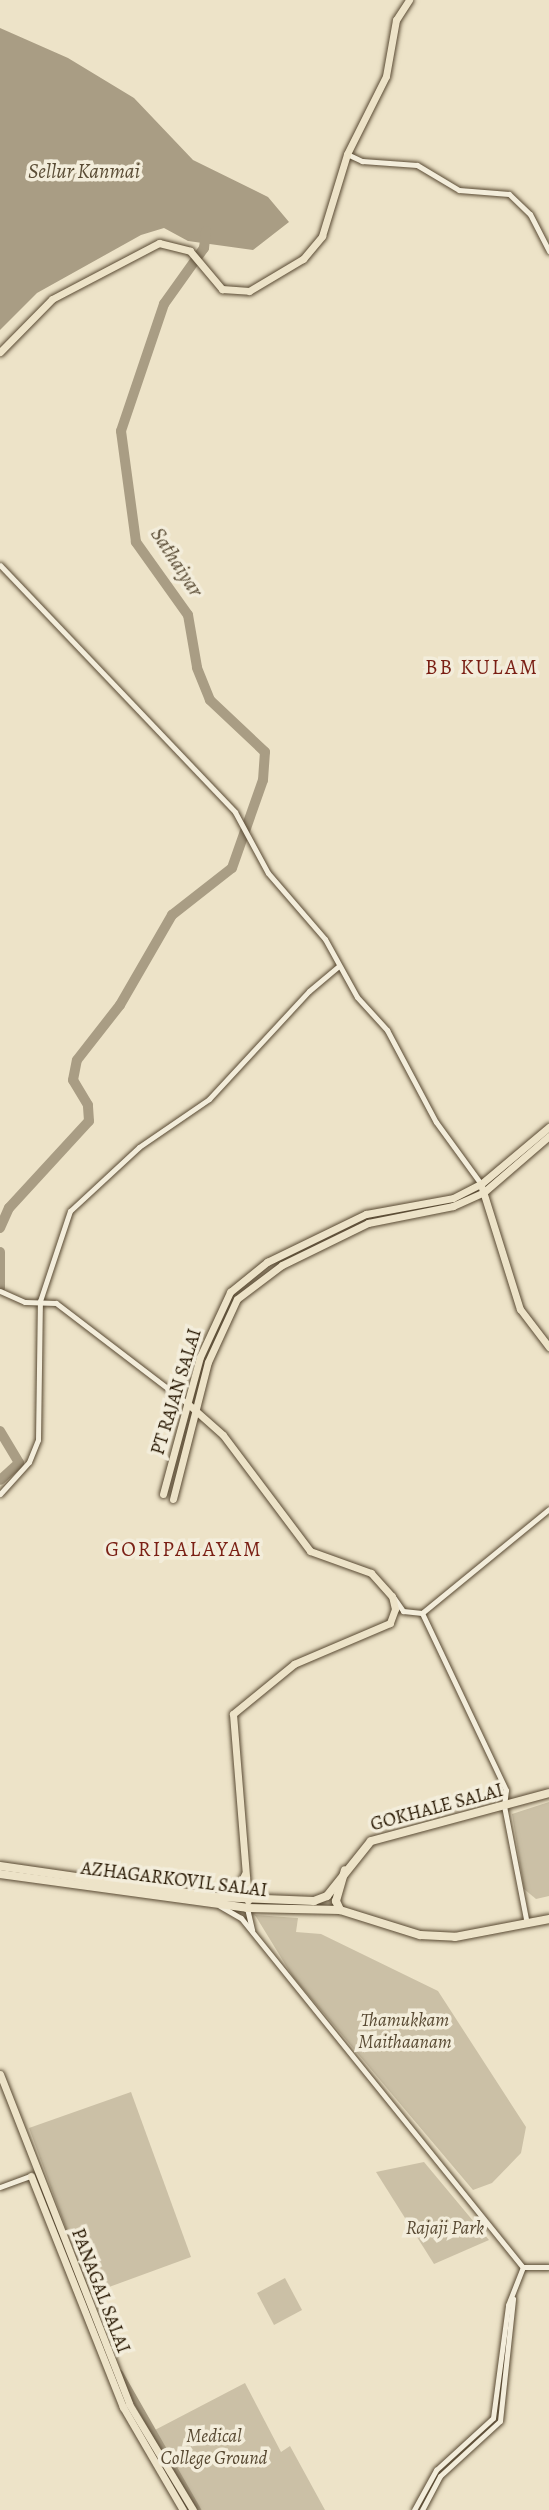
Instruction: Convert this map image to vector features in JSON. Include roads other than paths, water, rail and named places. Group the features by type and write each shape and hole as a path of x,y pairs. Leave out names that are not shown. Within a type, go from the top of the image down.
{"highway":[{"name":"GOKHALE SALAI","path":"327,1896 370,1841 549,1794"},
{"name":"AZHAGARKOVIL SALAI","path":"0,1866 248,1904 340,1910 420,1935 455,1937 549,1919"},
{"name":"GOKHALE SALAI","path":"340,1910 336,1901 345,1870"},
{"name":"AZHAGARKOVIL SALAI","path":"0,1874 212,1899"},
{"name":"AZHAGARKOVIL SALAI","path":"248,1904 314,1901 327,1896"}],"main road":[{"path":"0,352 52,299 159,243 190,251 201,260 222,289 249,291 303,259 322,236 347,154 386,76 396,20 409,0"},
{"name":"PT RAJAN SALAI","path":"163,1494 187,1403 224,1300 267,1262 366,1214 453,1198 482,1188 549,1127"},
{"name":"PT RAJAN SALAI","path":"173,1499 195,1408 229,1311 263,1277 368,1223 453,1206 482,1188 549,1136"},
{"path":"482,1188 520,1309 549,1347"},
{"path":"187,1403 223,1434 310,1551 371,1573 392,1596 390,1623 294,1664 233,1714 248,1904"},
{"path":"212,1899 237,1889 246,1872"},
{"name":"PANAGAL SALAI","path":"0,2074 129,2404 193,2510"},
{"name":"PANAGAL SALAI","path":"31,2176 123,2407 183,2510"}],"street":[{"path":"347,154 362,161 417,165 459,190 509,194 530,214 549,251"},
{"path":"0,565 242,821 253,836 268,873 325,939 339,967 387,1030 436,1122 482,1188"},
{"path":"0,1494 29,1462 38,1440 39,1404 35,1356 40,1301 70,1211 139,1147 209,1099 339,967"},
{"path":"0,1291 10,1297 56,1303 87,1324 187,1403"},
{"path":"392,1596 403,1611 422,1613 549,1510"},
{"path":"422,1613 506,1790 504,1806 527,1924"},
{"path":"212,1899 241,1919 253,1933 523,2267"},
{"path":"248,1904 253,1933"},
{"path":"0,2187 31,2176"},
{"path":"523,2267 549,2267"},
{"path":"414,2510 436,2470 493,2418 513,2296 523,2267"},
{"path":"422,2510 440,2476 500,2421 513,2296"}],"water":[{"name":"Sellur Kanmai","path":"0,28 68,58 134,98 193,160 268,197 289,222 253,250 188,241 164,228 141,235 37,293 0,330"}],"waterway":[{"name":"Sathaiyar","path":"0,1228 9,1208 89,1121 88,1105 73,1080 77,1060 120,1005 172,915 232,868 263,780 265,752 210,700 197,667 188,615 136,542 121,431 164,304 204,248 206,231"},
{"name":"Sathaiyar","path":"0,1252 0,1288"},
{"name":"Sathaiyar","path":"0,1431 19,1463 0,1480"},
{"path":"120,2373 198,2510"}],"district":[{"name":"BB KULAM","path":"482,667"},
{"name":"GORIPALAYAM","path":"184,1549"}],"park label":[{"name":"Thamukkam Maithaanam","path":"405,2032"},
{"name":"Rajaji Park","path":"445,2229"},
{"name":"Medical College Ground","path":"214,2448"}]}
